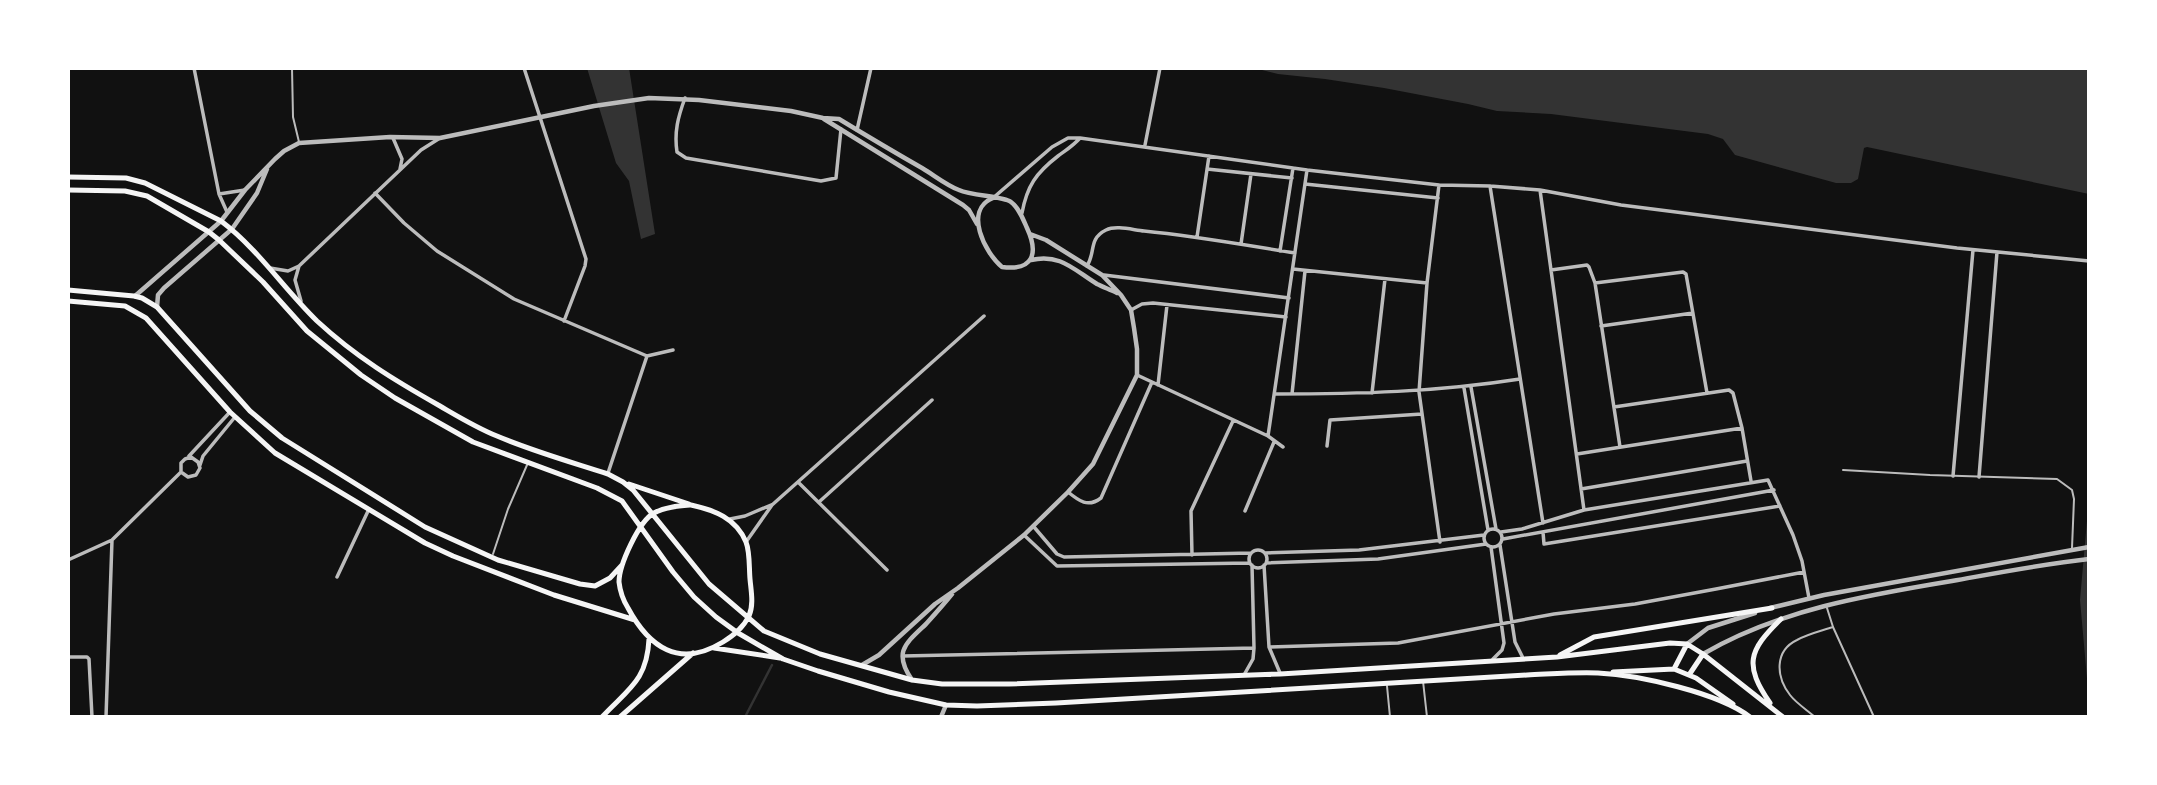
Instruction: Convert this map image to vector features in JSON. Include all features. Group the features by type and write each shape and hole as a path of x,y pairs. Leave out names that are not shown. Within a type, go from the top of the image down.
{"main road":[{"path":"68,177 126,178 145,183 221,221 270,268 317,320 367,363 472,425 500,438 691,505 710,509 730,519 746,542 752,601 749,616 737,633 713,648 693,653 673,653 649,639 635,620 621,592 619,582 622,565"},
{"path":"68,190 125,191 147,196 219,240 263,282 307,331 361,375 395,398 473,442 527,464 561,474 622,501 694,597 737,633 783,659"},
{"path":"68,290 134,296 157,306 250,411 282,438 425,527 492,558 563,580 595,586 610,578 622,565 645,521 653,513 691,505"},
{"path":"68,300 125,306 143,316 233,414 275,453 425,543 554,596 635,620"},
{"path":"623,482 653,513 709,584 765,631 820,654 912,680 942,684 1009,684 1280,674 1557,657 1662,644 1687,645 1703,654 1783,717"},
{"path":"1557,657 1594,637 1772,608"},
{"path":"1773,708 1758,685 1752,666 1757,646 1781,619"},
{"path":"602,717 641,677 648,655 649,639"},
{"path":"1674,669 1687,645"},
{"path":"713,648 783,659 889,692 946,705 1028,705 1423,680 1674,669 1696,678 1750,717"},
{"path":"620,717 693,653"},
{"path":"1689,675 1703,654"},
{"path":"1599,673 1638,678 1693,692 1738,708"}],"street":[{"path":"194,68 219,194 228,214"},
{"path":"524,68 538,118 586,259 564,321"},
{"path":"857,130 871,68"},
{"path":"1145,146 1160,68"},
{"path":"134,296 221,221 245,190 284,151 299,143 440,138 641,99 684,99 839,119 955,188 1011,202 1021,214 1034,244 1031,260"},
{"path":"684,99 675,136 677,152 686,158 821,181 836,178 841,129"},
{"path":"823,118 963,205 978,225 991,255 1002,267 1016,268 1031,260 1049,257 1121,295"},
{"path":"393,138 402,159 400,171"},
{"path":"270,268 288,271 299,267 421,150 440,138"},
{"path":"978,225 982,204 993,198 1052,147 1068,138 1080,138 1307,170 1439,185 1540,190 1621,205 1973,250 2089,261"},
{"path":"1021,214 1026,193 1036,175 1059,155 1072,148 1080,138"},
{"path":"1197,237 1209,156"},
{"path":"157,306 158,295 164,288 232,229 257,193 269,165"},
{"path":"1280,251 1293,168"},
{"path":"1207,169 1292,178"},
{"path":"1268,436 1307,170"},
{"path":"1241,244 1251,174"},
{"path":"1305,184 1438,198"},
{"path":"1439,185 1427,283 1419,392 1440,542"},
{"path":"1490,186 1542,523"},
{"path":"219,194 245,190"},
{"path":"1540,190 1584,510"},
{"path":"375,193 437,251 514,299 647,355 673,350"},
{"path":"1087,266 1093,241 1110,228 1197,237 1295,253"},
{"path":"862,666 879,655 935,604 1034,527 1068,492 1093,464 1137,375 1137,349 1131,310 1121,295 1102,275 1045,240 1030,234"},
{"path":"1953,476 1973,250"},
{"path":"1979,477 1997,252"},
{"path":"1551,271 1587,265 1590,267 1595,283 1620,447"},
{"path":"299,267 295,280 302,304"},
{"path":"1293,269 1427,283"},
{"path":"1292,394 1305,270"},
{"path":"1595,283 1683,272 1686,274 1707,393"},
{"path":"1102,275 1289,298"},
{"path":"1372,393 1385,279"},
{"path":"1131,310 1142,304 1167,304 1286,317"},
{"path":"1158,385 1167,304"},
{"path":"1601,326 1693,313"},
{"path":"746,542 772,505 984,316"},
{"path":"608,474 647,355"},
{"path":"1137,375 1268,436 1283,447"},
{"path":"1274,394 1419,392 1520,379"},
{"path":"1068,492 1078,501 1091,503 1101,498 1152,382"},
{"path":"1471,387 1496,529"},
{"path":"1464,388 1488,530"},
{"path":"1614,407 1731,391 1742,428 1751,481"},
{"path":"819,502 932,400"},
{"path":"68,560 112,540 181,472 181,463 233,414"},
{"path":"181,472 185,476 198,473 203,456 233,414"},
{"path":"1327,446 1330,420 1422,414"},
{"path":"1192,555 1192,511 1233,421"},
{"path":"1577,454 1742,428"},
{"path":"1245,511 1274,441"},
{"path":"188,458 197,460 200,465"},
{"path":"1581,489 1747,461"},
{"path":"1034,527 1057,554 1063,557 1251,553 1256,550 1265,553 1359,550 1440,542 1484,535 1488,530 1496,529 1501,532 1522,529 1584,510 1768,480 1793,535 1809,598"},
{"path":"799,482 887,570"},
{"path":"1503,539 1774,490"},
{"path":"730,519 772,505"},
{"path":"1542,532 1544,544 1780,506"},
{"path":"337,577 369,509"},
{"path":"1501,532 1503,539 1500,545 1512,623 1517,647 1523,657"},
{"path":"1024,535 1057,566 1251,564 1257,568 1265,564 1378,559 1486,544 1491,547 1500,545"},
{"path":"1484,535 1486,544"},
{"path":"106,717 112,540"},
{"path":"1491,547 1504,643 1502,650 1491,661"},
{"path":"1687,645 1708,628 1809,598 2089,547"},
{"path":"1244,675 1253,659 1254,648 1251,553"},
{"path":"1265,553 1269,647 1280,674"},
{"path":"1703,654 1752,630 1826,605 1908,588 2089,559"},
{"path":"1269,647 1398,643 1554,614 1703,592 1804,572"},
{"path":"912,680 904,668 903,647 958,588"},
{"path":"902,656 1254,648"},
{"path":"68,657 89,659 92,717"},
{"path":"941,717 946,705"}],"lane":[{"path":"292,68 293,117 299,143"},
{"path":"492,558 508,509 527,464"},
{"path":"1843,470 2057,479 2072,490 2074,549"},
{"path":"1826,605 1833,627 1874,717"},
{"path":"1815,717 1791,696 1780,680 1779,663 1783,651 1795,640 1833,627"},
{"path":"1423,680 1427,717"},
{"path":"1386,683 1390,717"}],"shaded area":[{"path":"587,68 629,68 655,234 641,239 629,181 616,163"},
{"path":"1254,68 2089,68 2089,194 1867,147 1864,148 1858,179 1851,183 1836,183 1735,155 1723,139 1708,134 1551,114 1497,111 1384,88 1278,74"},
{"path":"2089,498 2089,701 2080,600"}],"waterway":[{"path":"745,717 772,665"}]}
